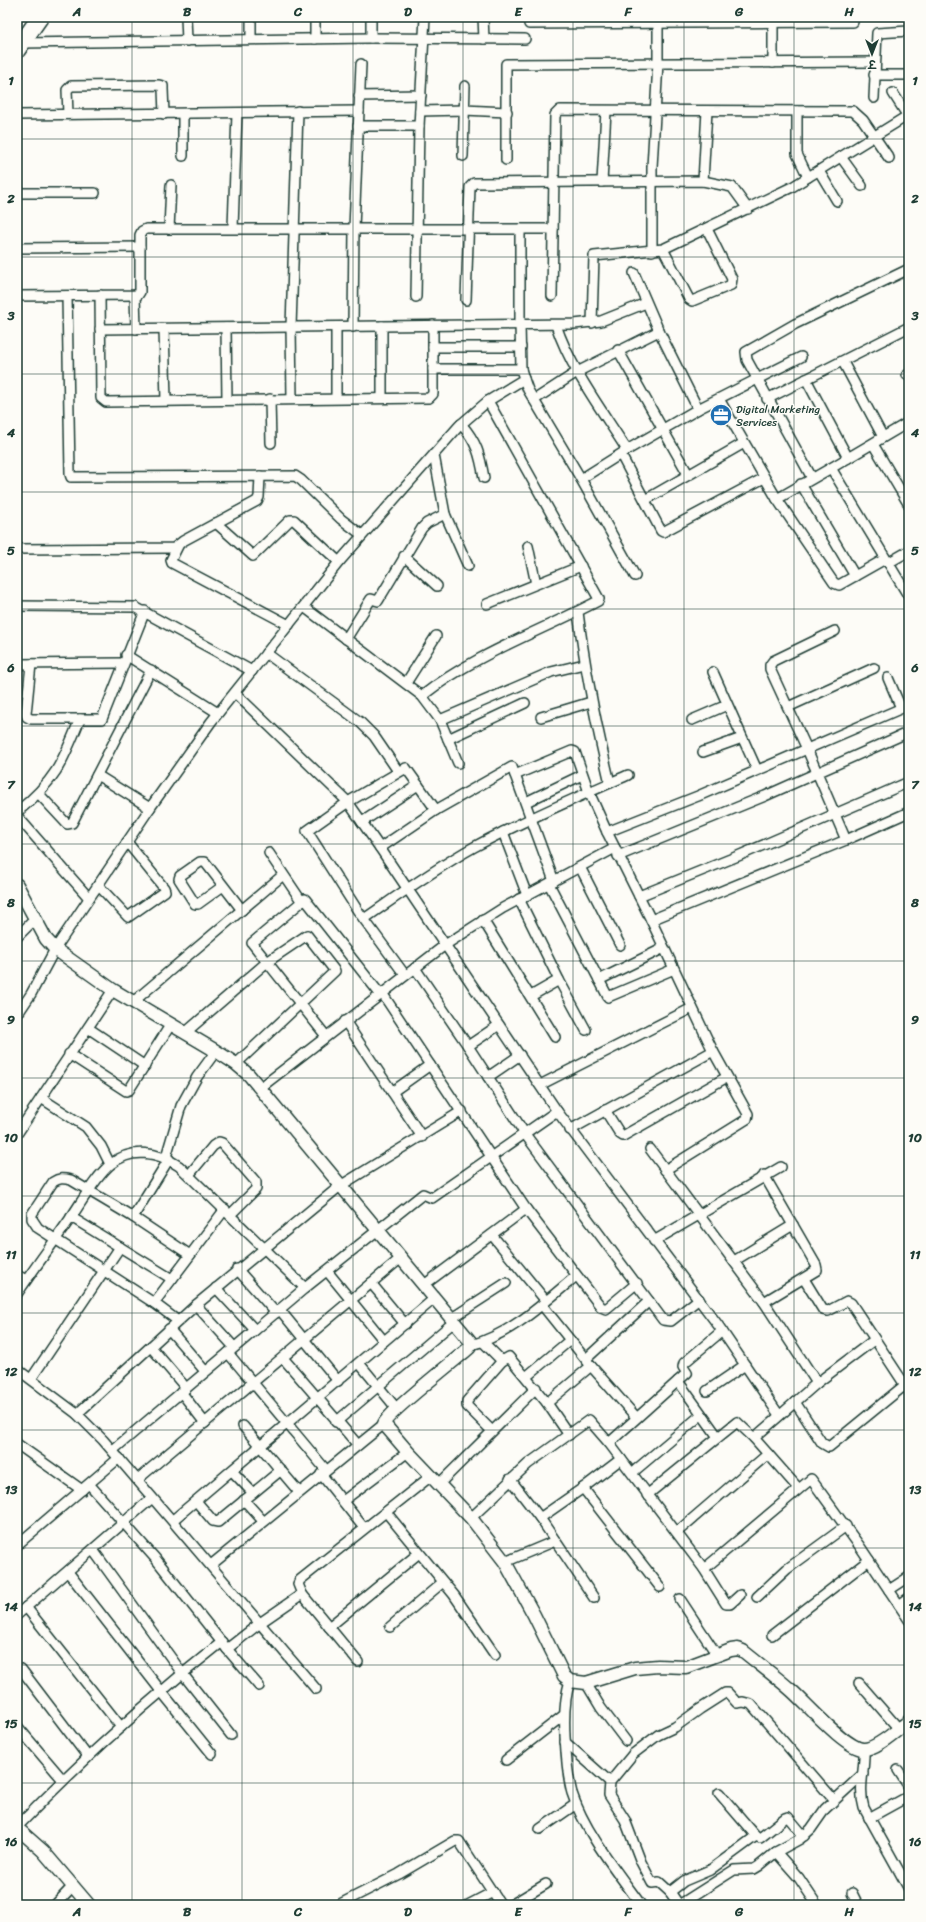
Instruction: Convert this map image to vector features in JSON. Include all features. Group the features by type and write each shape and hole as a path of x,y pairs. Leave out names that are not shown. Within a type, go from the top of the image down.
{"highway":[{"path":"19,42 28,17"},
{"path":"19,42 40,17"}],"street":[{"path":"186,17 187,40"},
{"path":"251,17 251,40"},
{"path":"315,17 315,39"},
{"path":"370,17 371,38"},
{"path":"416,297 419,126 425,17"},
{"path":"483,17 484,39"},
{"path":"652,251 652,182 658,63 658,20"},
{"path":"529,24 658,20 854,22"},
{"path":"773,20 773,63"},
{"path":"874,98 877,33 909,31"},
{"path":"19,42 371,38 525,39"},
{"path":"506,160 506,64 875,62"},
{"path":"353,327 354,228 361,64"},
{"path":"874,76 909,75"},
{"path":"68,114 67,90 71,86 159,85 163,86 164,89 164,114"},
{"path":"463,156 465,86"},
{"path":"592,323 594,256 663,249 748,209 808,177 908,117 893,93"},
{"path":"359,96 421,95"},
{"path":"420,111 464,110 507,112"},
{"path":"552,296 553,181 556,112 560,110 853,112 863,120 875,136 888,158"},
{"path":"17,115 359,111"},
{"path":"602,182 606,111"},
{"path":"797,111 797,154 808,177"},
{"path":"292,399 291,327 298,112"},
{"path":"704,181 707,112"},
{"path":"233,228 236,113"},
{"path":"183,114 183,156"},
{"path":"358,126 419,126"},
{"path":"841,157 862,186"},
{"path":"819,171 837,201"},
{"path":"466,300 470,187 474,183 553,181 704,181 732,187 748,209"},
{"path":"169,229 171,185"},
{"path":"17,193 95,193"},
{"path":"17,296 135,295 140,292 140,235 142,231 146,229 552,229"},
{"path":"520,229 521,369 524,379 534,400 581,479 634,576"},
{"path":"663,249 689,299 692,301 731,285 732,279 707,229"},
{"path":"17,248 140,247"},
{"path":"812,478 757,379 746,356 749,349 795,324 909,269"},
{"path":"634,273 659,331 698,409"},
{"path":"100,295 101,398 103,401 429,398 433,394 433,325"},
{"path":"135,295 136,329"},
{"path":"67,296 71,477 295,476 341,519 362,535"},
{"path":"100,329 520,324 556,325 592,323 646,303"},
{"path":"556,325 565,349 624,453 644,500 661,531 666,532 764,478"},
{"path":"382,326 382,398"},
{"path":"336,327 336,398"},
{"path":"767,398 843,362 909,327"},
{"path":"226,328 227,400"},
{"path":"164,329 166,400"},
{"path":"534,400 577,372 618,350 659,331"},
{"path":"433,348 521,347"},
{"path":"618,350 688,474"},
{"path":"581,479 698,409 800,357"},
{"path":"843,362 883,437"},
{"path":"433,369 521,369"},
{"path":"17,1015 31,994 55,949 150,808 218,713 252,670 288,625 304,608 339,562 461,424 488,401 524,379"},
{"path":"806,379 848,458"},
{"path":"270,399 271,443"},
{"path":"718,399 777,499 834,583 839,585 909,550"},
{"path":"422,696 465,666 578,612 599,599 582,566 488,401"},
{"path":"777,499 909,422"},
{"path":"461,424 475,442 484,478"},
{"path":"644,500 744,443"},
{"path":"873,444 909,505"},
{"path":"434,455 445,514 468,566"},
{"path":"831,468 909,597"},
{"path":"260,476 259,496 257,501 183,541 178,546 171,560 172,563 288,625"},
{"path":"801,484 856,576"},
{"path":"346,639 371,599 378,601 404,556 427,524 445,514"},
{"path":"216,523 253,556 290,520 294,520 339,562"},
{"path":"17,549 174,548 178,546"},
{"path":"528,546 536,584"},
{"path":"404,556 437,586"},
{"path":"487,604 582,566"},
{"path":"17,606 130,607 145,611 252,670"},
{"path":"304,608 422,696 440,720 458,763"},
{"path":"31,664 26,714 27,717 31,719 99,720 104,717 124,659 145,611"},
{"path":"578,612 584,664 591,702 610,782"},
{"path":"835,631 774,661 770,665 770,669 836,814 846,840"},
{"path":"406,683 436,636"},
{"path":"266,653 360,722 374,736 398,771"},
{"path":"17,664 124,659 151,670 218,713"},
{"path":"440,720 551,672 584,664"},
{"path":"788,707 874,668"},
{"path":"39,794 67,824 70,824 151,670"},
{"path":"713,672 757,770"},
{"path":"607,832 698,796 905,706 888,678"},
{"path":"235,693 348,802 570,1130 699,1299 779,1415"},
{"path":"541,718 591,702"},
{"path":"448,739 525,704"},
{"path":"692,720 727,704"},
{"path":"17,812 39,794 53,777 65,758 80,719"},
{"path":"260,1088 445,945 483,920 523,897 580,867 765,796 909,732"},
{"path":"703,752 742,738"},
{"path":"515,775 572,751 575,752 589,792 607,832 651,920 713,1051 748,1114 747,1119 665,1170"},
{"path":"380,848 436,810 509,767 513,768 532,818 551,882 607,996 611,997 674,969"},
{"path":"405,975 364,919 307,831 348,802 403,768 407,769 436,810"},
{"path":"526,802 582,774"},
{"path":"97,775 150,808"},
{"path":"364,919 407,889 473,848 532,818 628,775"},
{"path":"639,896 909,782"},
{"path":"362,822 418,785"},
{"path":"651,920 846,840 909,812"},
{"path":"17,816 90,898"},
{"path":"503,832 523,897 559,980 586,1030"},
{"path":"98,885 128,917 165,891 127,842"},
{"path":"268,853 302,902"},
{"path":"223,886 196,904 179,879 180,876 203,861 223,886 242,910"},
{"path":"580,867 620,945"},
{"path":"134,1002 284,875"},
{"path":"17,885 46,939 55,949 114,990 236,1064 260,1088 340,1186 453,1319 477,1343 502,1361"},
{"path":"326,1036 252,943 305,899 381,994 462,1111 526,1209 576,1276 603,1309 606,1309 636,1283"},
{"path":"17,937 35,919"},
{"path":"483,920 555,1037"},
{"path":"185,1033 267,962 307,935 336,971 236,1064"},
{"path":"599,980 664,948"},
{"path":"416,968 524,1134 664,1320 667,1322 699,1299"},
{"path":"531,996 559,980"},
{"path":"17,1134 69,1054 114,990"},
{"path":"540,1085 692,1008"},
{"path":"345,1021 422,1137"},
{"path":"69,1054 126,1091 129,1090 171,1024"},
{"path":"468,1046 499,1025"},
{"path":"88,1028 145,1066"},
{"path":"133,1217 168,1158 181,1106 197,1077 216,1051"},
{"path":"570,1130 713,1051"},
{"path":"488,1077 520,1055"},
{"path":"392,1092 430,1065"},
{"path":"605,1110 620,1134 623,1136 727,1077"},
{"path":"41,1098 86,1127 101,1146 110,1164"},
{"path":"77,1414 169,1329 237,1269 340,1186 422,1137 462,1111"},
{"path":"18,1541 86,1487 116,1454 205,1371 423,1194 432,1198 557,1111"},
{"path":"154,1303 190,1255 228,1212 256,1189 257,1186 222,1143 219,1142 213,1146 189,1175"},
{"path":"650,1149 764,1302 817,1383"},
{"path":"17,1294 88,1191 110,1164 121,1158 137,1153 168,1158 189,1175 306,1288"},
{"path":"654,1241 764,1175 781,1167"},
{"path":"764,1175 817,1268 816,1272 764,1302"},
{"path":"178,1321 154,1303 38,1228 32,1219 32,1214 53,1182 64,1178 71,1180 133,1217 190,1255"},
{"path":"424,1285 526,1209"},
{"path":"71,1217 172,1279"},
{"path":"734,1261 793,1225"},
{"path":"492,1235 570,1340 636,1417"},
{"path":"31,1379 120,1247"},
{"path":"138,1480 401,1258"},
{"path":"237,1269 278,1311 338,1381"},
{"path":"327,1272 384,1341"},
{"path":"17,1275 26,1280"},
{"path":"211,1565 263,1521 384,1424 385,1420 397,1409 477,1343 511,1327 544,1303 576,1276"},
{"path":"796,1402 822,1443 829,1447 907,1388 851,1303 847,1301 828,1311 823,1310 804,1279"},
{"path":"371,1283 405,1324"},
{"path":"336,1422 453,1319 506,1283"},
{"path":"216,1288 255,1330"},
{"path":"173,1520 435,1298"},
{"path":"547,1403 650,1301"},
{"path":"196,1305 231,1350 253,1382 288,1423 364,1528"},
{"path":"169,1329 205,1371"},
{"path":"609,1443 636,1417 687,1373 683,1367 684,1363 722,1331"},
{"path":"526,1377 570,1340"},
{"path":"754,1438 817,1383 874,1340"},
{"path":"151,1347 205,1423"},
{"path":"283,1358 336,1422 358,1445"},
{"path":"492,1431 466,1404 502,1361 505,1358 511,1358 536,1388 569,1435"},
{"path":"359,1363 397,1409"},
{"path":"707,1391 745,1365"},
{"path":"17,1369 77,1414 116,1454 316,1690"},
{"path":"678,1381 718,1437"},
{"path":"358,1662 302,1594 298,1588 300,1580 364,1528 435,1480 492,1431 536,1388"},
{"path":"632,1474 701,1415"},
{"path":"471,1518 510,1479 528,1464 589,1420 609,1443 704,1569 726,1604 730,1604 740,1595"},
{"path":"647,1495 737,1422 754,1438 798,1488"},
{"path":"384,1424 408,1452 471,1518 505,1562 534,1615 564,1676 570,1681 586,1683 635,1668 658,1666 686,1668 717,1655 738,1649 743,1651 789,1689 855,1748 864,1750 874,1747 909,1721"},
{"path":"244,1426 299,1492"},
{"path":"17,1444 86,1487 125,1523 184,1593 224,1646 259,1686"},
{"path":"343,1501 408,1452"},
{"path":"676,1532 768,1454"},
{"path":"540,1518 621,1459"},
{"path":"196,1501 216,1522 253,1494 281,1470"},
{"path":"232,1471 253,1494"},
{"path":"510,1479 540,1518 594,1598"},
{"path":"704,1569 798,1488 808,1480 813,1480 846,1526 909,1620"},
{"path":"583,1488 660,1586"},
{"path":"17,1615 125,1523 152,1498"},
{"path":"244,1500 263,1521"},
{"path":"386,1512 454,1595 494,1655"},
{"path":"756,1597 787,1569 846,1526"},
{"path":"505,1562 555,1541"},
{"path":"93,1550 182,1673 231,1735"},
{"path":"329,1627 419,1553"},
{"path":"772,1635 869,1560"},
{"path":"68,1572 212,1754"},
{"path":"889,1590 909,1577"},
{"path":"390,1627 443,1582"},
{"path":"89,1905 43,1851 17,1827 63,1780 182,1673 302,1594"},
{"path":"899,1605 909,1598"},
{"path":"680,1599 717,1655"},
{"path":"26,1607 121,1727"},
{"path":"21,1669 88,1757"},
{"path":"570,1681 565,1699 565,1742 569,1780 576,1804 594,1837 641,1905"},
{"path":"586,1683 601,1708 626,1741"},
{"path":"859,1683 899,1729"},
{"path":"834,1800 751,1704 743,1702 737,1703 727,1693 700,1709 675,1727 658,1735 633,1754 610,1782 610,1796 625,1820 635,1850 647,1875 652,1883 659,1882 670,1892 679,1905 688,1903 734,1870 754,1869 776,1852 804,1836 825,1809 863,1774"},
{"path":"506,1760 564,1715"},
{"path":"17,1726 63,1780"},
{"path":"565,1742 610,1782"},
{"path":"864,1750 860,1798 869,1818 909,1889"},
{"path":"898,1770 909,1788"},
{"path":"719,1793 756,1836 760,1838 786,1817 804,1836"},
{"path":"869,1818 909,1796"},
{"path":"540,1829 576,1804"},
{"path":"670,1892 684,1881 710,1870 756,1836"},
{"path":"338,1905 399,1874 455,1841 461,1842 501,1905"},
{"path":"776,1852 798,1878 817,1905"},
{"path":"511,1905 546,1884"},
{"path":"55,1905 74,1886"},
{"path":"468,1905 493,1892"},
{"path":"852,1893 858,1905"}],"place":[{"name":"Digital Marketing Services","path":"721,415"}]}
